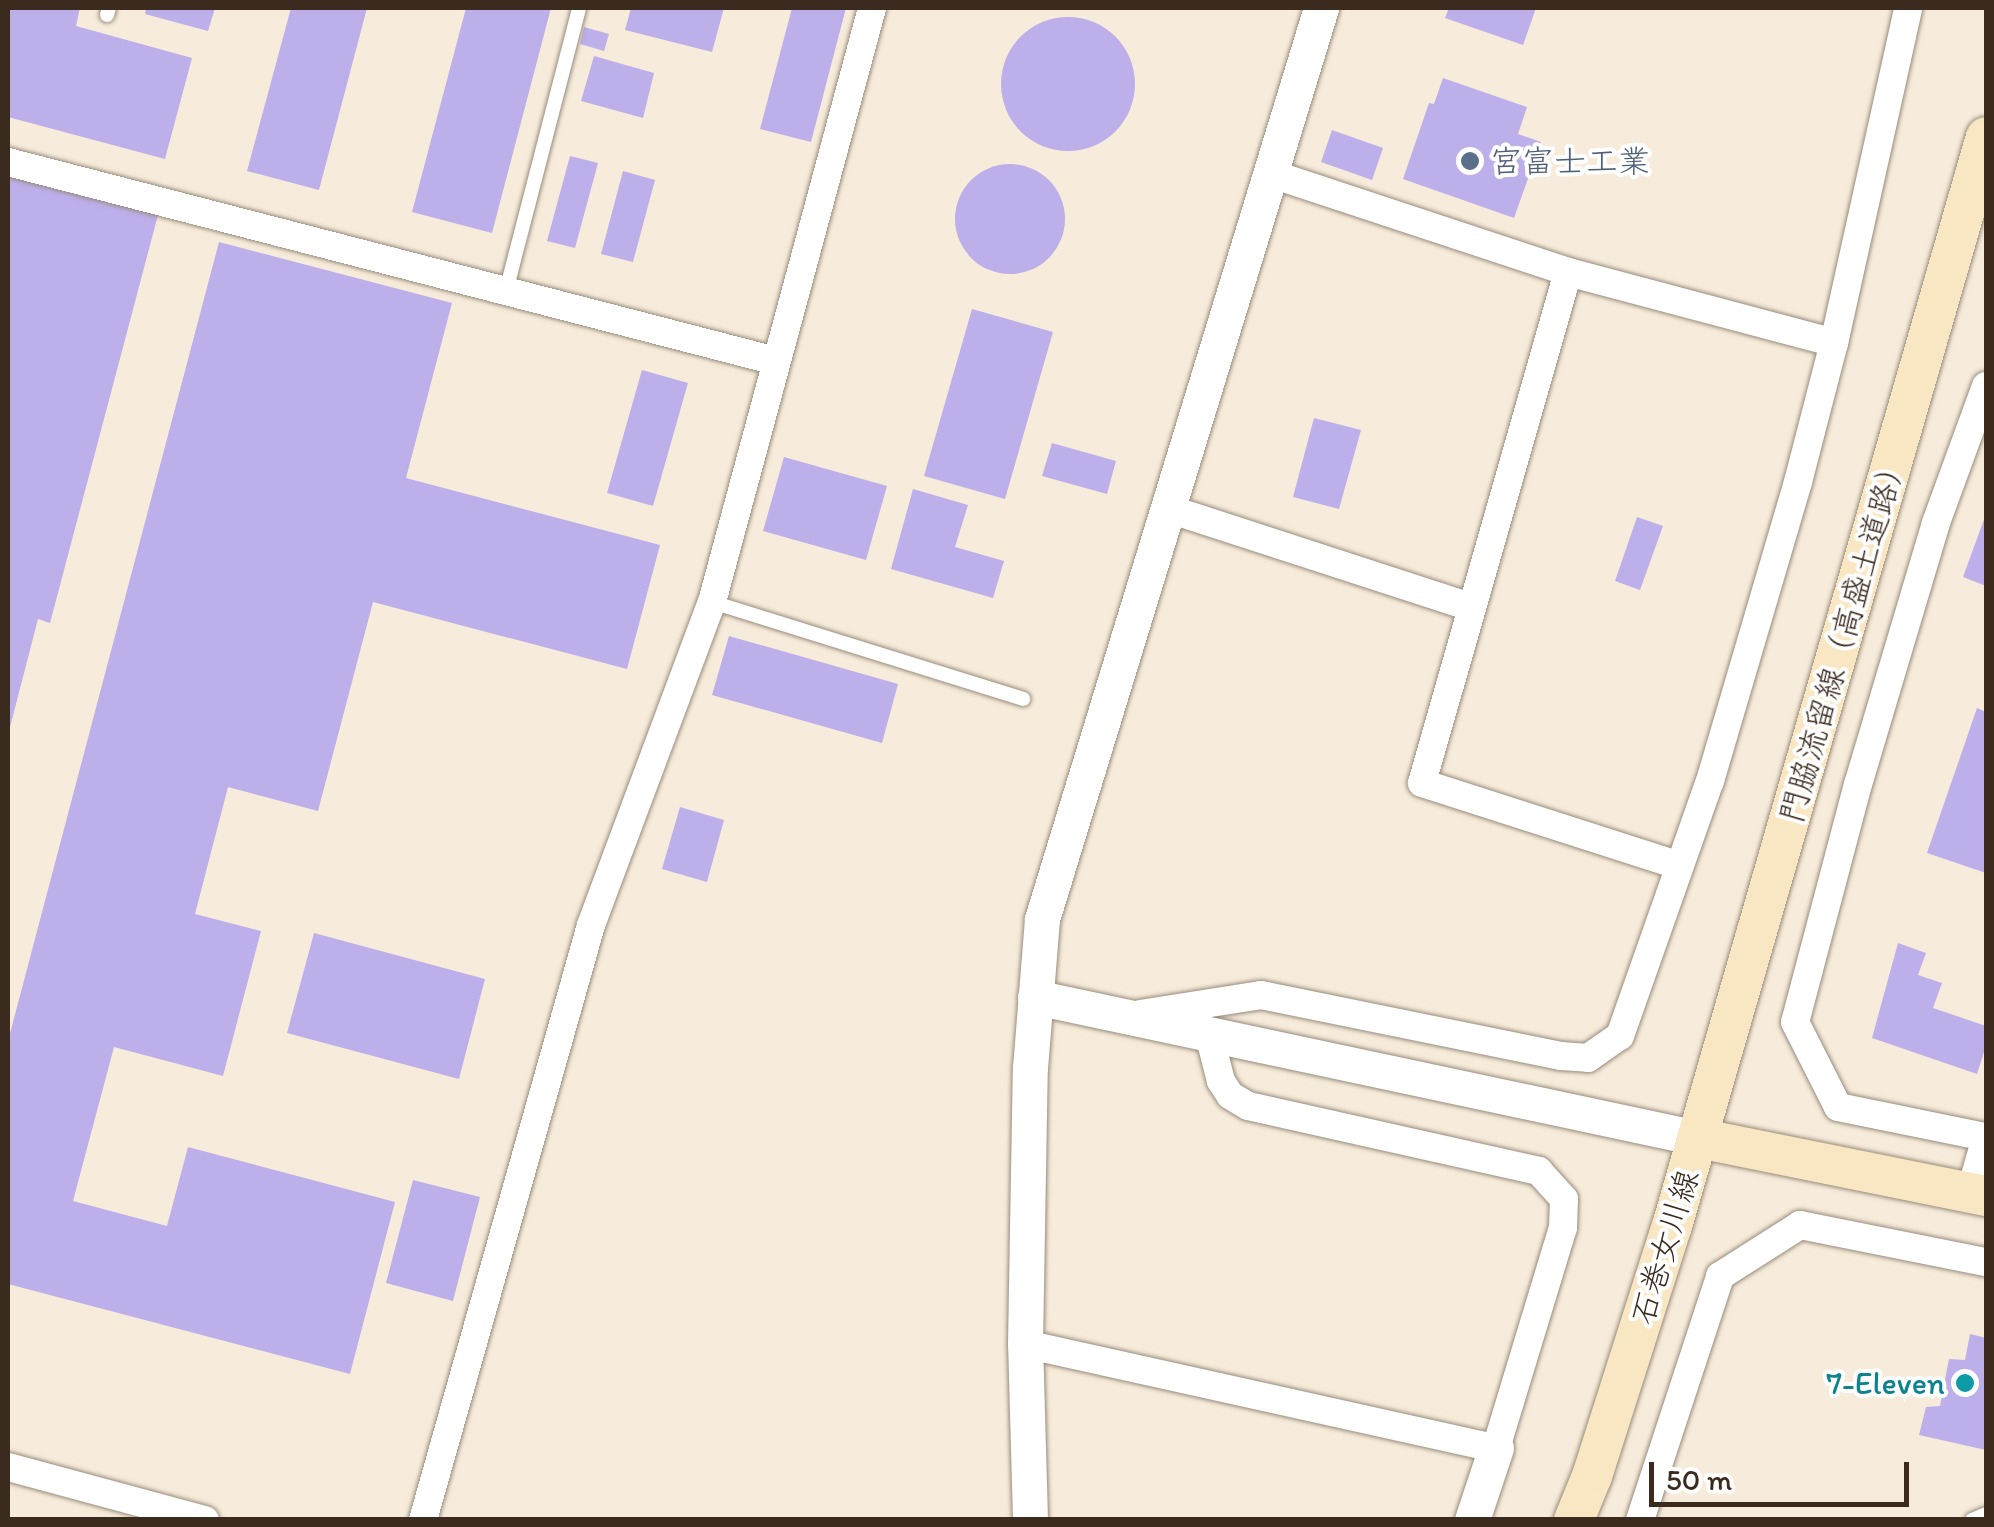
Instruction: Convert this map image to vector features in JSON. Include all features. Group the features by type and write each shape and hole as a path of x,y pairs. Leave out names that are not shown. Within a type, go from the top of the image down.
{"main road":[{"name":"門脇流留線（高盛土道路）","path":"1698,1138 1986,136"},
{"name":"石巻女川線","path":"1574,1520 1592,1476 1698,1138 1978,1195"}],"street":[{"path":"422,1520 591,925 712,602 872,8"},
{"path":"1030,1520 1025,1344 1034,997 1042,920 1320,8"},
{"path":"1124,1017 1261,996 1588,1058 1620,1036 1677,865 1710,781 1834,343 1908,8"},
{"path":"8,162 776,361"},
{"path":"1270,173 1568,272 1834,343"},
{"path":"1568,272 1422,783 1677,865"},
{"path":"1978,1195 1986,1137 1838,1107 1795,1022 1858,784 1936,523 1986,386"},
{"path":"1166,508 1470,607"},
{"path":"1034,997 1698,1138"},
{"path":"1209,1035 1221,1080 1230,1095 1248,1106 1539,1171 1564,1199 1563,1228 1472,1520"},
{"path":"1640,1520 1720,1276 1800,1225 1986,1262"},
{"path":"1025,1344 1496,1448"},
{"path":"8,1467 206,1520"}],"lane":[{"path":"506,291 578,8"},
{"path":"712,602 1023,699"},
{"path":"1972,1520 1986,1514"}],"building":[{"path":"8,8 80,8 76,26 192,58 165,159 8,117"},
{"path":"146,8 215,8 208,31 145,14"},
{"path":"291,8 367,8 319,190 247,171"},
{"path":"466,8 551,8 492,233 412,212"},
{"path":"631,8 724,8 712,52 625,30"},
{"path":"792,8 846,8 811,142 760,129"},
{"path":"1449,8 1536,8 1523,45 1445,18"},
{"path":"1068,17 1094,22 1116,36 1130,58 1135,84 1130,110 1116,132 1094,146 1068,151 1042,146 1020,132 1006,110 1001,84 1006,58 1020,36 1042,22"},
{"path":"584,27 609,34 604,51 580,44"},
{"path":"594,56 654,73 643,118 581,101"},
{"path":"1443,78 1527,107 1518,134 1541,142 1514,218 1403,179 1429,103 1434,104"},
{"path":"1332,130 1383,148 1372,180 1321,162"},
{"path":"570,156 598,163 575,248 547,241"},
{"path":"1010,164 1031,169 1049,180 1060,198 1065,219 1060,240 1049,258 1031,269 1010,274 989,269 971,258 960,240 955,219 960,198 971,180 989,169"},
{"path":"623,171 655,180 633,262 601,254"},
{"path":"8,175 158,215 50,623 38,619 9,731"},
{"path":"219,242 452,303 406,478 660,545 627,669 373,602 318,811 228,787 195,914 261,931 223,1076 114,1047 73,1201 167,1226 188,1147 395,1202 350,1374 8,1284 8,1041"},
{"path":"972,309 1053,332 1005,499 924,476"},
{"path":"642,370 688,383 653,506 607,493"},
{"path":"1314,418 1361,430 1339,509 1293,497"},
{"path":"1052,443 1116,461 1107,494 1042,476"},
{"path":"784,457 887,486 866,560 763,531"},
{"path":"913,489 968,505 955,547 1004,561 993,598 891,569"},
{"path":"1986,514 1986,586 1963,577"},
{"path":"1637,517 1663,526 1640,590 1615,581"},
{"path":"729,636 898,684 882,743 712,695"},
{"path":"1977,708 1986,712 1986,873 1927,853"},
{"path":"680,807 724,820 707,882 662,869"},
{"path":"314,933 485,979 459,1079 287,1033"},
{"path":"1898,943 1926,953 1918,975 1942,983 1933,1008 1986,1026 1986,1046 1977,1074 1872,1038"},
{"path":"413,1180 480,1197 453,1301 386,1283"},
{"name":"7-Eleven","path":"1970,1334 1986,1338 1986,1450 1919,1435 1926,1407 1940,1406 1949,1359 1965,1360"}],"place":[{"name":"宮富士工業","path":"1470,161"},
{"name":"7-Eleven","path":"1965,1383"}]}
